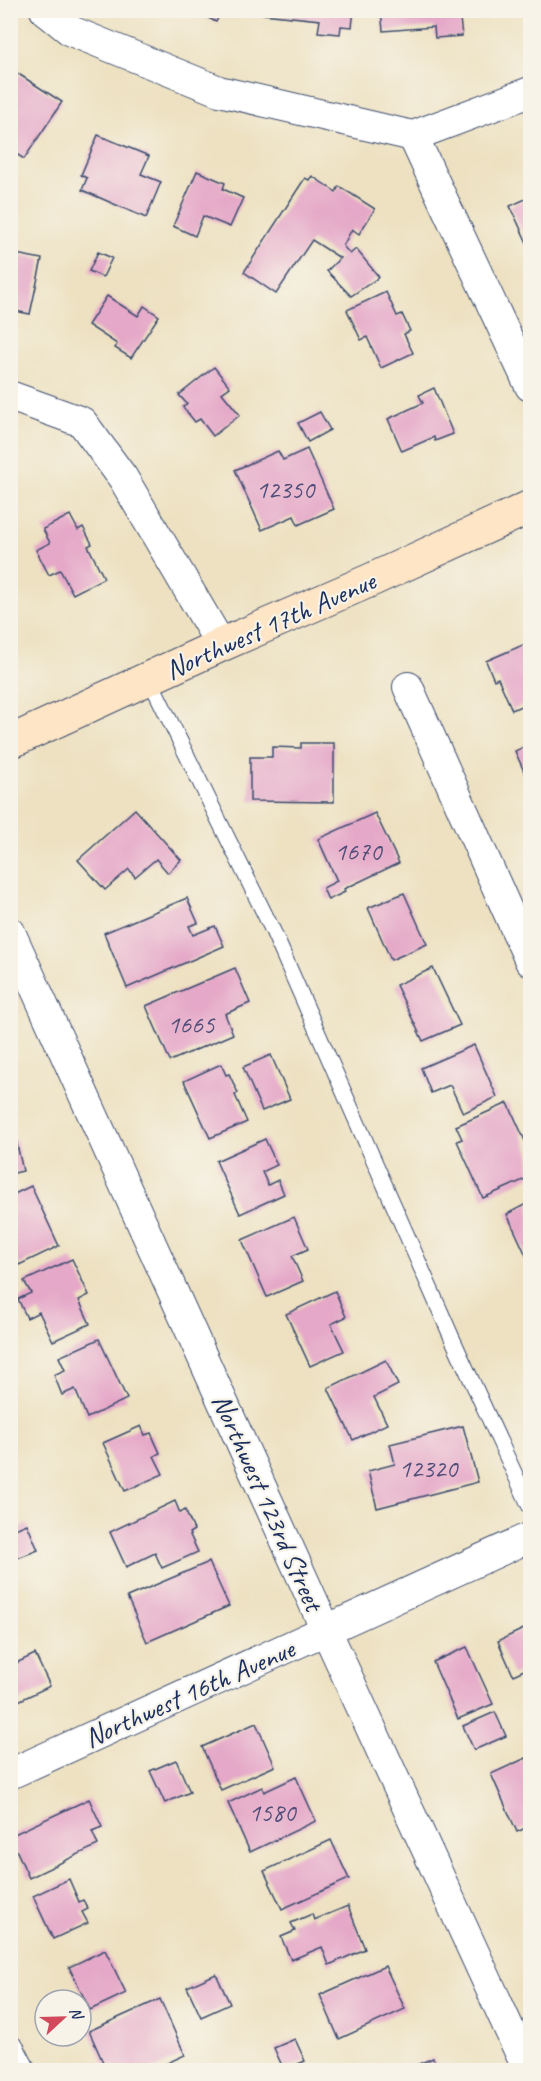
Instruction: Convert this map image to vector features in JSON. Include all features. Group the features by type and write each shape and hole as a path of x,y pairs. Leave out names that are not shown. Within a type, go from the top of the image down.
{"main road":[{"name":"Northwest 17th Avenue","path":"10,742 531,507"}],"street":[{"path":"45,10 71,32 219,91 413,136 531,92"},
{"path":"413,136 531,386"},
{"path":"10,396 82,422 123,478 221,645"},
{"path":"408,687 531,961"},
{"name":"Northwest 123rd Street","path":"10,932 528,2070"},
{"name":"Northwest 16th Avenue","path":"10,1774 531,1537"},
{"path":"10,2051 20,2070"}],"lane":[{"path":"149,678 273,931 452,1338 531,1507"}],"building":[{"path":"193,10 222,10 216,22"},
{"path":"263,10 354,10 352,27 341,26 340,34 318,32 320,20 263,14"},
{"path":"381,10 459,10 462,36 435,38 434,27 383,31"},
{"path":"17,73 62,102 24,159 10,150 10,83"},
{"path":"98,135 149,156 141,174 161,182 146,218 82,190 87,178 81,175"},
{"path":"197,171 225,183 223,189 243,198 230,227 203,216 195,236 173,226"},
{"path":"312,176 336,192 339,186 375,209 359,234 352,229 343,246 350,254 356,249 379,277 351,296 327,271 340,258 312,240 276,294 244,272 305,178 309,180"},
{"path":"530,197 530,246 529,247 510,206"},
{"path":"98,252 112,258 103,277 89,271"},
{"path":"16,254 42,259 30,314 10,310 10,263 14,264"},
{"path":"386,292 397,316 402,314 410,331 404,334 413,353 381,368 367,337 361,340 347,310"},
{"path":"107,296 138,316 144,306 159,316 131,358 115,348 117,344 88,325"},
{"path":"214,367 230,387 222,393 240,415 213,436 200,419 195,422 183,407 187,404 179,395"},
{"path":"434,388 453,434 435,441 434,437 402,451 388,419 423,403 419,395"},
{"path":"320,412 330,430 308,442 298,423"},
{"path":"307,449 334,509 298,525 294,516 262,530 235,470 278,451 283,460"},
{"path":"70,515 78,530 83,527 92,544 88,546 104,578 73,594 60,570 49,575 36,550 50,543 43,529"},
{"path":"530,642 530,702 512,710 498,678 494,680 486,661"},
{"path":"301,743 334,743 334,802 250,801 250,757 272,757 272,747 301,748"},
{"path":"530,744 530,785 515,751"},
{"path":"135,809 181,860 168,873 156,859 135,877 129,869 105,890 78,860"},
{"path":"375,813 399,863 344,889 345,892 328,900 323,888 337,881 318,839"},
{"path":"404,893 427,944 391,960 368,908"},
{"path":"187,898 198,923 189,926 193,935 215,926 224,946 127,988 104,933"},
{"path":"235,968 250,1003 225,1014 233,1034 170,1061 146,1006"},
{"path":"433,968 460,1025 423,1041 396,985"},
{"path":"474,1045 497,1097 463,1113 450,1085 431,1093 421,1068"},
{"path":"271,1055 290,1099 262,1111 243,1067"},
{"path":"221,1064 226,1075 229,1074 238,1093 235,1095 247,1122 210,1138 184,1081"},
{"path":"508,1103 530,1152 530,1177 483,1198 457,1141 462,1139 456,1126"},
{"path":"265,1139 277,1165 262,1172 268,1185 278,1180 284,1194 240,1214 216,1161"},
{"path":"16,1140 23,1171 10,1174 10,1141"},
{"path":"31,1186 59,1246 19,1265 10,1246 10,1196"},
{"path":"530,1202 530,1264 507,1214"},
{"path":"294,1217 308,1249 292,1256 303,1281 267,1297 242,1240"},
{"path":"72,1259 89,1295 79,1300 90,1324 53,1341 39,1312 27,1318 18,1299 31,1293 24,1281"},
{"path":"335,1291 346,1317 331,1324 344,1351 310,1366 286,1314"},
{"path":"99,1339 127,1399 87,1418 75,1389 62,1395 54,1375 65,1370 59,1357"},
{"path":"386,1360 398,1385 374,1397 387,1424 353,1440 328,1388"},
{"path":"141,1426 145,1435 151,1433 160,1453 154,1456 163,1474 125,1491 103,1443"},
{"path":"463,1426 478,1482 377,1508 368,1471 395,1464 390,1444"},
{"path":"175,1501 180,1513 185,1510 194,1530 189,1533 198,1552 162,1568 155,1553 126,1567 110,1532"},
{"path":"27,1524 38,1550 10,1561 10,1531"},
{"path":"209,1562 229,1606 147,1642 127,1597"},
{"path":"530,1626 530,1683 524,1670 513,1675 498,1641"},
{"path":"467,1647 493,1704 458,1719 433,1662"},
{"path":"35,1654 50,1686 10,1705 10,1666"},
{"path":"495,1712 506,1736 474,1750 463,1726"},
{"path":"256,1723 275,1766 221,1790 202,1747"},
{"path":"526,1758 530,1767 530,1826 517,1832 491,1774"},
{"path":"176,1760 190,1792 165,1803 150,1771"},
{"path":"296,1777 316,1821 250,1852 228,1803 262,1787 264,1792"},
{"path":"89,1799 102,1827 92,1831 98,1845 29,1878 10,1836"},
{"path":"331,1840 349,1879 282,1909 264,1871"},
{"path":"69,1879 79,1902 83,1900 88,1909 82,1912 88,1923 53,1939 33,1896"},
{"path":"348,1906 365,1949 329,1965 322,1947 291,1960 281,1937 295,1931 291,1923 312,1914 314,1920"},
{"path":"105,1950 126,1993 93,2009 93,1988 79,1988 69,1967"},
{"path":"385,1966 405,2009 339,2039 320,1995"},
{"path":"216,1974 230,2004 201,2017 187,1987"},
{"path":"160,1999 185,2055 152,2070 116,2070 114,2065 106,2069 93,2040 93,2029"},
{"path":"295,2039 305,2061 284,2070 274,2048"},
{"path":"433,2058 439,2070 405,2070"}]}
